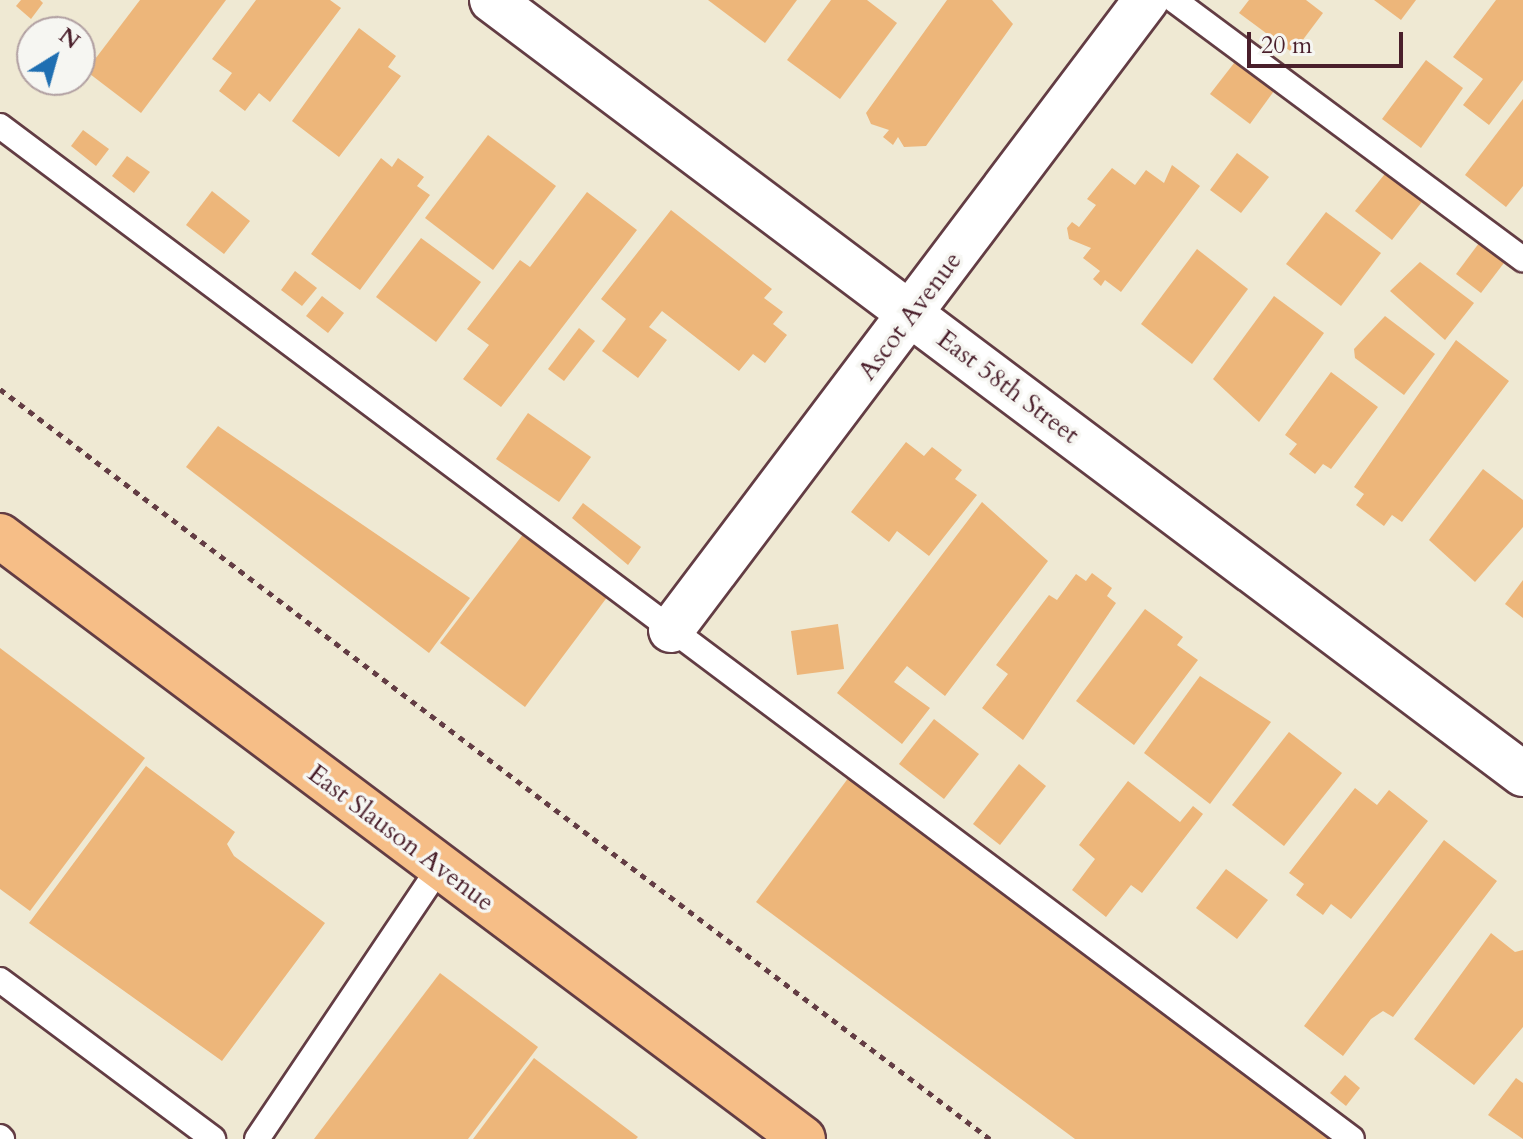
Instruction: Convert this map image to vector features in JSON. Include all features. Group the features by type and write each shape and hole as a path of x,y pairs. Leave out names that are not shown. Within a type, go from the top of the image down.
{"main road":[{"name":"East Slauson Avenue","path":"0,536 803,1139"}],"street":[{"name":"East 58th Street","path":"492,0 1523,774"},
{"name":"Ascot Avenue","path":"671,630 912,315 1146,0"}],"lane":[{"path":"1174,0 1523,259"},
{"path":"0,126 1352,1139"},
{"path":"257,1139 440,867"},
{"path":"0,980 213,1139"}],"path":[{"path":"0,389 990,1139"}],"building":[{"path":"21,0 40,0 43,3 33,16 28,16 16,6"},
{"path":"140,0 226,0 141,113 96,79 96,58"},
{"path":"256,0 330,0 341,8 270,102 259,93 245,111 219,91 232,73 212,59"},
{"path":"708,0 797,0 765,43"},
{"path":"831,0 867,0 897,23 840,99 787,60"},
{"path":"947,0 992,0 1013,24 926,146 904,147 898,137 893,145 883,137 889,130 871,124 866,113"},
{"path":"1249,0 1306,0 1323,13 1293,53 1239,13"},
{"path":"1374,0 1416,0 1401,20"},
{"path":"1496,0 1523,0 1523,80 1489,125 1463,105 1483,79 1453,57"},
{"path":"359,28 396,56 388,67 401,76 339,157 292,121"},
{"path":"1238,58 1277,87 1250,124 1210,94"},
{"path":"1426,60 1463,88 1421,148 1382,119"},
{"path":"1523,99 1523,186 1506,207 1465,175"},
{"path":"83,130 109,149 96,166 71,146"},
{"path":"488,135 556,186 493,270 425,218"},
{"path":"1237,153 1269,177 1241,213 1210,190"},
{"path":"127,156 150,172 134,193 112,176"},
{"path":"381,158 392,167 398,158 424,177 417,186 430,195 360,290 311,254"},
{"path":"1172,165 1200,186 1121,292 1105,280 1101,286 1093,279 1100,271 1083,258 1091,248 1069,239 1067,228 1072,222 1079,227 1096,205 1087,199 1112,168 1135,185 1146,170 1164,183"},
{"path":"1388,170 1425,198 1392,240 1355,211"},
{"path":"212,191 250,221 224,254 186,225"},
{"path":"587,192 637,230 501,407 463,379 489,345 467,329 520,260 530,267"},
{"path":"671,210 772,289 764,298 783,312 773,324 787,335 765,363 753,354 739,371 662,311 649,327 667,340 638,378 602,351 626,319 601,299"},
{"path":"1326,212 1381,253 1341,306 1286,264"},
{"path":"421,238 481,282 436,342 376,297"},
{"path":"1482,239 1507,259 1481,293 1456,274"},
{"path":"1197,249 1248,289 1192,364 1141,324"},
{"path":"1420,262 1474,303 1445,340 1390,291"},
{"path":"295,271 317,288 302,306 281,290"},
{"path":"322,296 344,313 328,333 306,316"},
{"path":"1274,296 1324,333 1259,422 1213,379"},
{"path":"1385,316 1435,354 1404,395 1355,358 1354,349"},
{"path":"579,328 595,341 564,381 548,369"},
{"path":"1456,340 1509,381 1402,522 1392,515 1384,526 1356,505 1364,494 1354,487"},
{"path":"1331,372 1378,407 1331,469 1323,464 1315,474 1289,454 1297,444 1285,435"},
{"path":"528,413 591,457 559,502 496,459"},
{"path":"218,426 470,598 429,653 186,467"},
{"path":"906,442 924,456 932,447 962,470 955,479 977,495 929,556 897,531 889,542 851,512"},
{"path":"1483,469 1523,500 1523,527 1475,582 1429,540"},
{"path":"982,502 1048,561 945,696 907,666 894,682 930,708 902,744 837,693"},
{"path":"583,503 641,547 628,565 572,518"},
{"path":"527,529 611,592 525,707 440,643"},
{"path":"1092,573 1112,588 1107,596 1116,603 1023,740 982,708 1008,674 996,665 1049,595 1057,600 1076,574 1086,581"},
{"path":"1523,580 1523,618 1505,604"},
{"path":"1145,609 1183,637 1177,645 1198,660 1134,745 1076,701"},
{"path":"838,624 844,669 797,675 791,631"},
{"path":"0,648 145,758 30,911 0,889"},
{"path":"1200,676 1271,722 1210,804 1144,753"},
{"path":"934,719 979,754 944,799 899,764"},
{"path":"1289,732 1342,773 1284,846 1232,805"},
{"path":"1019,764 1046,786 1000,845 973,824"},
{"path":"146,766 235,832 227,844 234,856 325,923 222,1061 29,923"},
{"path":"849,777 1332,1139 1075,1139 756,902"},
{"path":"1128,781 1180,822 1193,806 1203,814 1142,893 1131,885 1106,917 1072,890 1095,859 1079,845"},
{"path":"1355,788 1377,805 1389,790 1428,821 1351,919 1331,904 1323,915 1296,895 1304,884 1289,873"},
{"path":"1444,840 1497,881 1393,1017 1383,1011 1371,1019 1343,1056 1304,1026"},
{"path":"1226,869 1268,900 1237,939 1196,908"},
{"path":"1491,933 1515,952 1523,950 1523,1027 1474,1085 1414,1039"},
{"path":"440,973 538,1047 468,1139 314,1139"},
{"path":"534,1058 638,1137 473,1139"},
{"path":"1345,1075 1360,1088 1346,1106 1330,1093"},
{"path":"1516,1078 1523,1083 1523,1139 1488,1115"}]}
